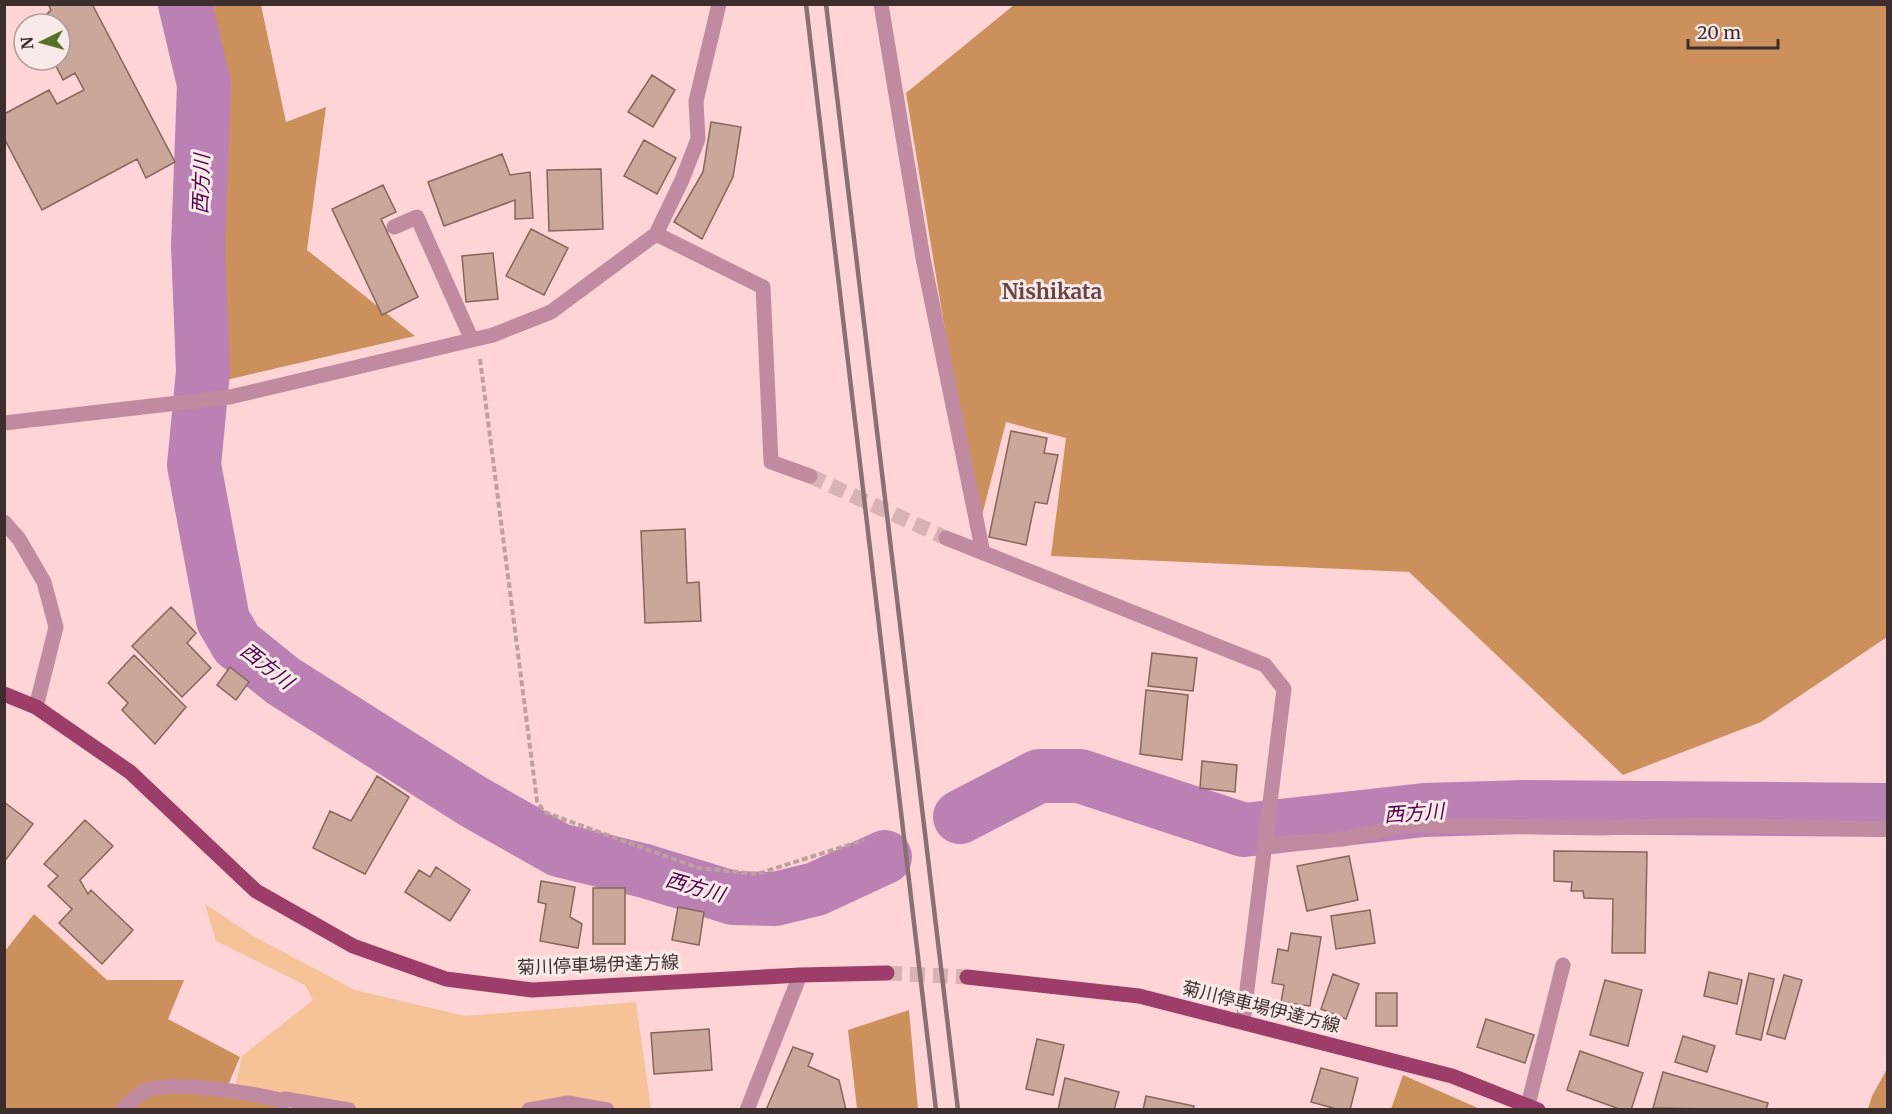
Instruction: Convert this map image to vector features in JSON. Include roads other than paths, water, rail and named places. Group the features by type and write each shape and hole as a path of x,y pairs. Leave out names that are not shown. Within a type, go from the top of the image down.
{"main road":[{"name":"菊川停車場伊達方線","path":"4,694 36,707 130,772 256,891 353,946 446,979 532,990 800,975 887,973"},
{"name":"菊川停車場伊達方線","path":"967,977 1139,996 1452,1076 1533,1107"}],"street":[{"path":"4,423 230,397 493,335 551,312 657,234 698,139 696,101 719,4"},
{"path":"881,4 923,258 983,553"},
{"path":"394,227 417,217 475,339"},
{"path":"657,234 763,287 771,462 810,476"},
{"path":"4,522 19,539 44,582 56,627 36,707"},
{"path":"946,538 1265,665 1284,689 1272,802 1243,1022"},
{"path":"1266,844 1343,839 1407,825 1599,828 1697,825 1887,829"},
{"path":"1533,1107 1563,965"},
{"path":"747,1110 800,975"},
{"path":"122,1110 144,1091 174,1086 249,1092 285,1101 285,1099 349,1110"},
{"path":"529,1110 568,1103 607,1110"}],"waterway":[{"name":"西方川","path":"185,4 204,84 198,246 203,372 194,465 223,620 237,644 283,681 474,802 559,850 645,871 733,898 775,899 816,889 885,857"},
{"name":"西方川","path":"960,817 1039,776 1080,776 1244,830 1424,810 1524,807 1888,810"}],"tunnel":[{"path":"810,476 946,538"},
{"path":"887,973 967,977"}],"railway":[{"path":"806,4 936,1110"},
{"path":"826,4 958,1110"}],"district":[{"name":"Nishikata","path":"1052,292"}]}
